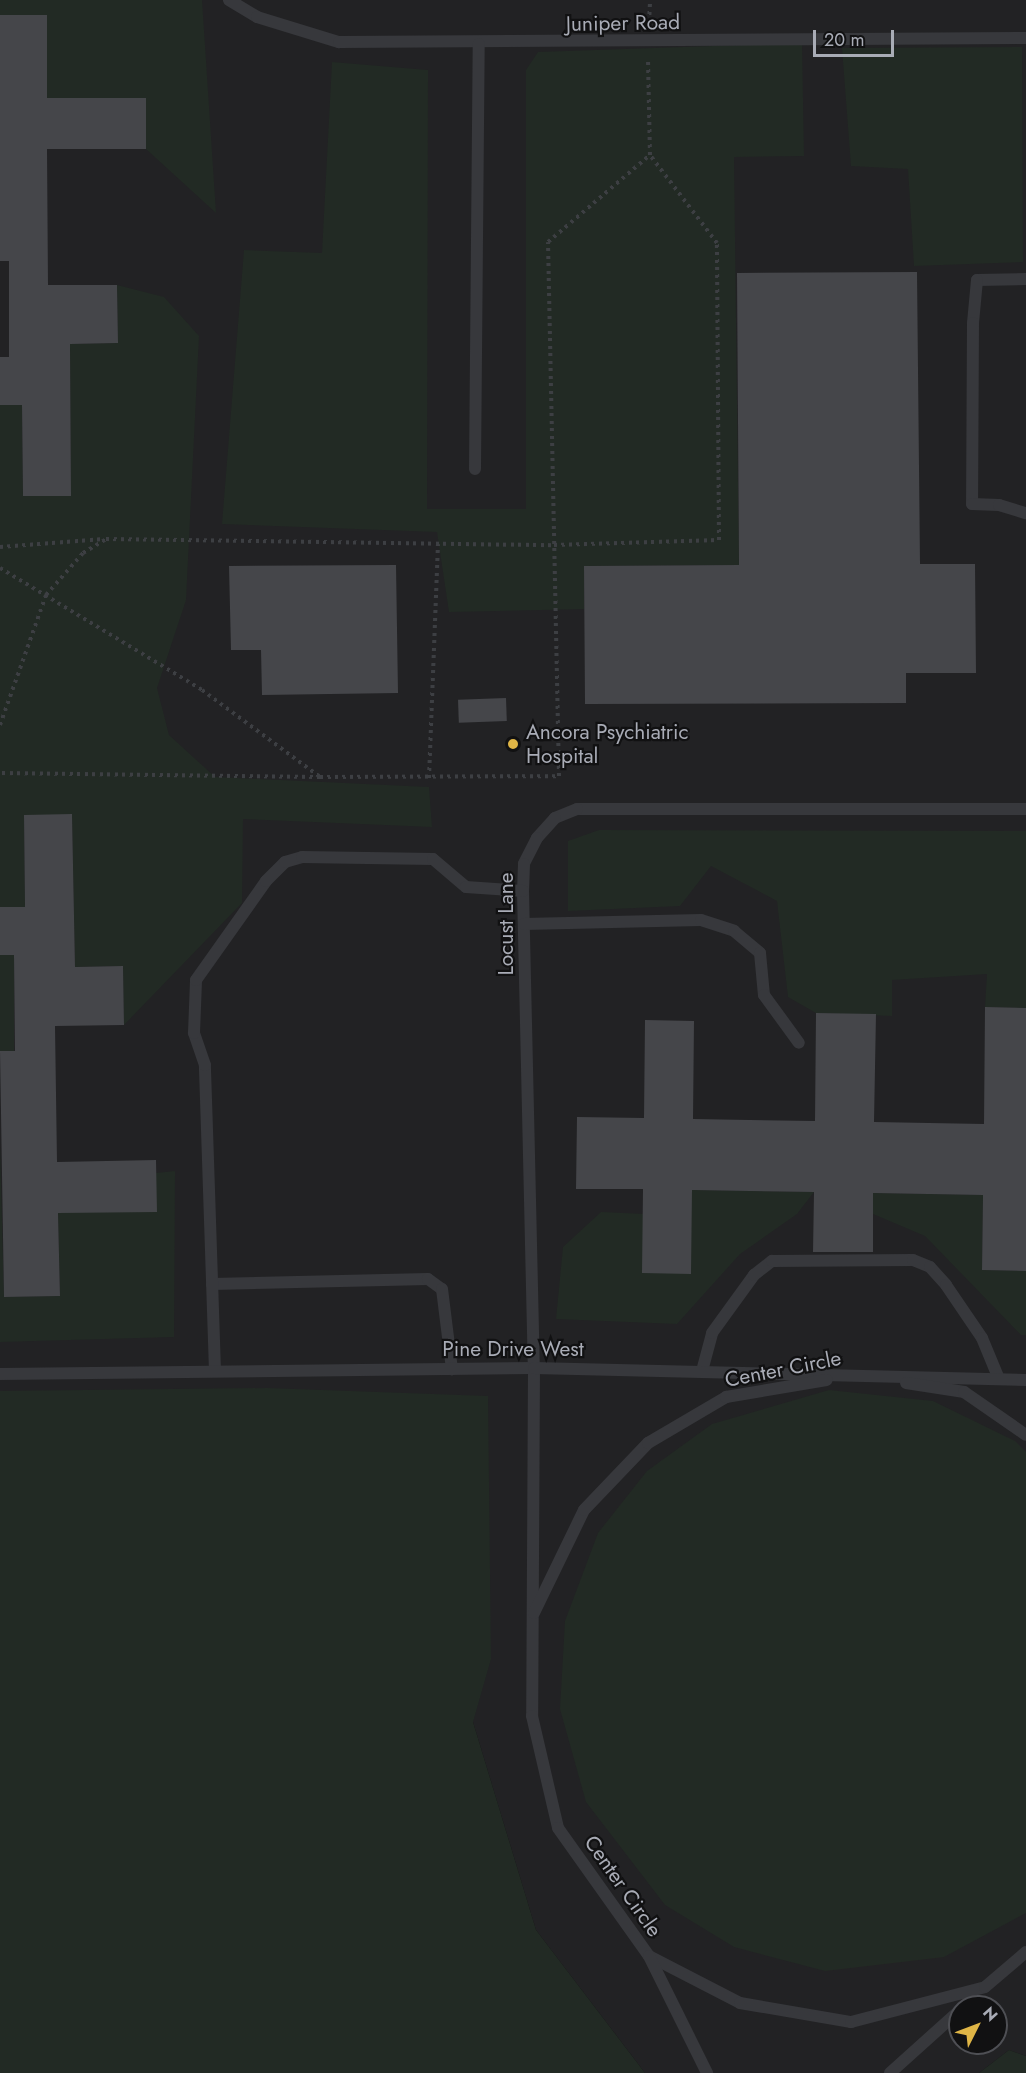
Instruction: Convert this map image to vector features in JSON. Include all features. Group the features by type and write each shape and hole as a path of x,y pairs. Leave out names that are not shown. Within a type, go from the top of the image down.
{"lane":[{"name":"Juniper Road","path":"229,0 257,17 339,42 479,44 1026,38"},
{"path":"475,470 479,44"},
{"path":"1026,279 977,280 973,323 972,504 999,505 1026,513"},
{"name":"Locust Lane","path":"534,1368 523,891 524,864 537,838 555,818 577,809 1026,809"},
{"path":"215,1371 205,1065 195,1033 195,980 266,881 285,862 302,857 433,859 466,887 523,891"},
{"path":"524,924 701,920 734,931 760,953 764,995 799,1043"},
{"path":"702,1371 712,1333 754,1275 772,1261 913,1260 930,1267 946,1285 982,1338 999,1380"},
{"path":"212,1284 428,1279 442,1289 452,1369"},
{"name":"Pine Drive West","path":"0,1374 534,1368 1026,1380"},
{"name":"Center Circle","path":"534,1368 532,1716 558,1828 649,1956 740,2003 851,2022 985,1988 1026,1952"},
{"name":"Center Circle","path":"532,1617 584,1510 648,1443 726,1397 855,1375 964,1392 1026,1435"},
{"path":"649,1956 707,2073"},
{"path":"977,1995 985,1988"},
{"path":"890,2073 948,2021"}],"path":[{"path":"0,773 429,778 558,776 548,242 650,155"},
{"path":"0,547 106,539"},
{"path":"429,778 438,544"},
{"path":"0,568 202,690 320,777"}],"shaded area":[{"name":"Ancora Psychiatric Hospital","path":"0,0 1026,0 1026,2056 1008,2051 1008,1995 948,1995 948,2055 1002,2055 979,2073 645,2073 536,1930 473,1722 0,1491"},
{"path":"0,0 202,0 216,213 146,149 146,98 47,98 47,15 0,15"},
{"path":"802,43 804,156 734,157 739,565 584,566 584,609 449,612 437,532 222,524 244,250 322,253 332,62 428,70 427,509 526,509 526,70 538,52"},
{"path":"1022,47 1023,262 914,266 908,169 851,166 842,48"},
{"path":"117,285 164,297 199,336 186,600 157,688 169,735 215,777 429,787 432,827 243,819 242,903 124,1025 123,966 75,967 72,815 24,816 25,907 0,907 0,405 22,405 23,496 71,496 70,344 118,343"},
{"path":"599,830 1026,831 1026,1008 985,1007 987,974 892,980 892,1016 816,1013 788,997 777,901 711,866 680,906 568,911 568,841"},
{"path":"0,955 14,955 14,1051 0,1051"},
{"path":"0,1146 4,1297 60,1296 58,1213 156,1173 175,1171 174,1337 0,1342"},
{"path":"692,1190 814,1192 797,1214 740,1254 677,1324 556,1319 563,1247 601,1212 643,1214"},
{"path":"873,1193 983,1195 982,1270 1026,1271 1026,1335 1021,1335 925,1236 873,1214"},
{"path":"267,1388 488,1396 491,1659 473,1722 536,1930 645,2073 0,2073 0,1391"},
{"path":"829,1390 933,1401 1015,1441 1026,1452 1026,1913 944,1957 825,1971 734,1947 665,1905 586,1802 560,1709 565,1621 598,1533 647,1471 712,1424"},
{"path":"1008,2051 1026,2056 1026,2073 979,2073 1002,2055 1008,2055"}],"building":[{"path":"0,15 47,15 47,98 146,98 146,149 47,149 48,285 117,285 118,343 70,344 71,496 23,496 22,405 0,405 0,357 9,357 9,261 0,261"},
{"path":"917,272 920,564 975,564 976,673 906,673 906,703 585,704 584,566 739,565 737,273"},
{"path":"396,565 398,693 262,695 261,650 231,650 229,566"},
{"path":"506,698 507,721 459,723 458,700"},
{"path":"72,814 75,967 123,966 124,1025 55,1026 57,1162 156,1160 157,1212 58,1213 60,1296 4,1297 0,1051 15,1051 14,955 0,955 0,907 25,907 24,815"},
{"path":"985,1007 1026,1008 1026,1271 982,1270 983,1195 873,1193 873,1252 813,1252 814,1192 692,1190 691,1274 642,1273 643,1189 576,1189 577,1117 644,1118 645,1020 694,1021 693,1119 815,1121 816,1013 876,1014 874,1122 984,1124"}],"place":[{"name":"Ancora Psychiatric Hospital","path":"513,744"}]}
